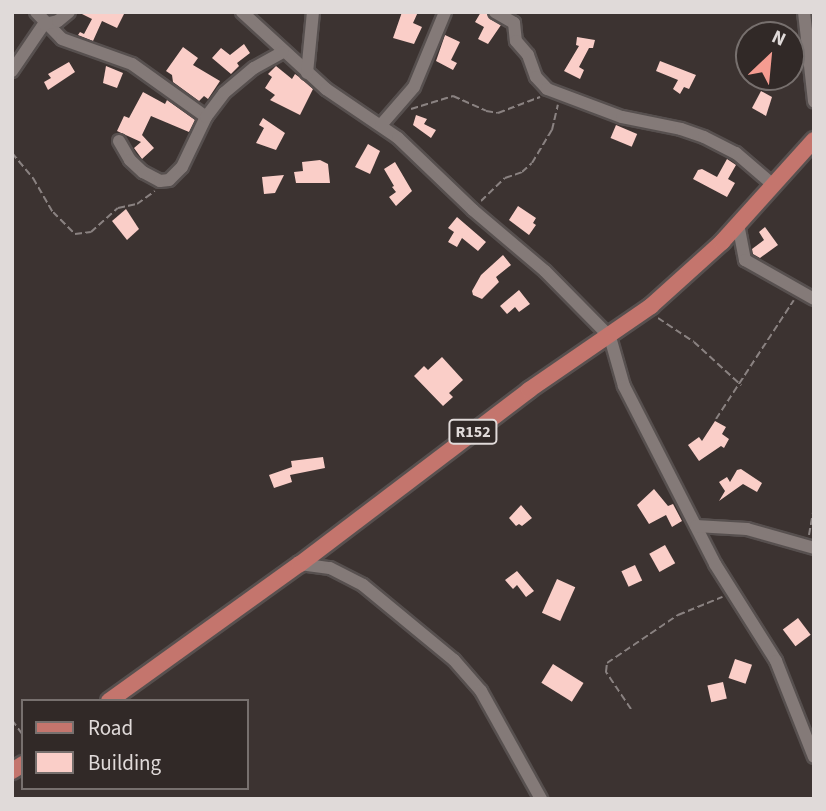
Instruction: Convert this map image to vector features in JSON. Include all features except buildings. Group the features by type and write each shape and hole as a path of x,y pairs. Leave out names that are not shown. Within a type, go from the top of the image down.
{"main road":[{"name":"R152","path":"112,699 300,564 529,390 610,337 645,310 722,242 814,140"}],"street":[{"path":"36,12 44,24 71,43 132,64 206,117"},
{"path":"12,71 44,24 58,21 69,12"},
{"path":"242,12 307,73 386,120 398,138 473,210 545,271 610,337 612,353 624,386 696,526 776,661 814,757"},
{"path":"307,73 313,12"},
{"path":"386,120 414,87 445,12"},
{"path":"495,12 514,23 516,41 528,55 541,84 622,117 681,129 704,137 736,153 772,184"},
{"path":"804,12 814,101"},
{"path":"119,141 130,160 143,172 160,181 169,180 183,167 214,104 237,81 283,52"},
{"path":"738,224 745,260 814,299"},
{"path":"696,526 747,529 811,547"},
{"path":"300,564 330,568 354,579 454,660 481,691 541,799"}],"path":[{"path":"386,120 447,97 461,99 486,111 498,113 528,99 563,95"},
{"path":"473,210 498,183 522,172 532,163 552,130 556,109 563,95"},
{"path":"12,153 33,178 52,212 75,234 91,232 118,208 137,204 169,180"},
{"path":"716,419 741,385 799,291"},
{"path":"645,310 694,342 741,385"},
{"path":"811,547 814,508"},
{"path":"631,709 606,672 607,663 678,615 733,592"}]}
